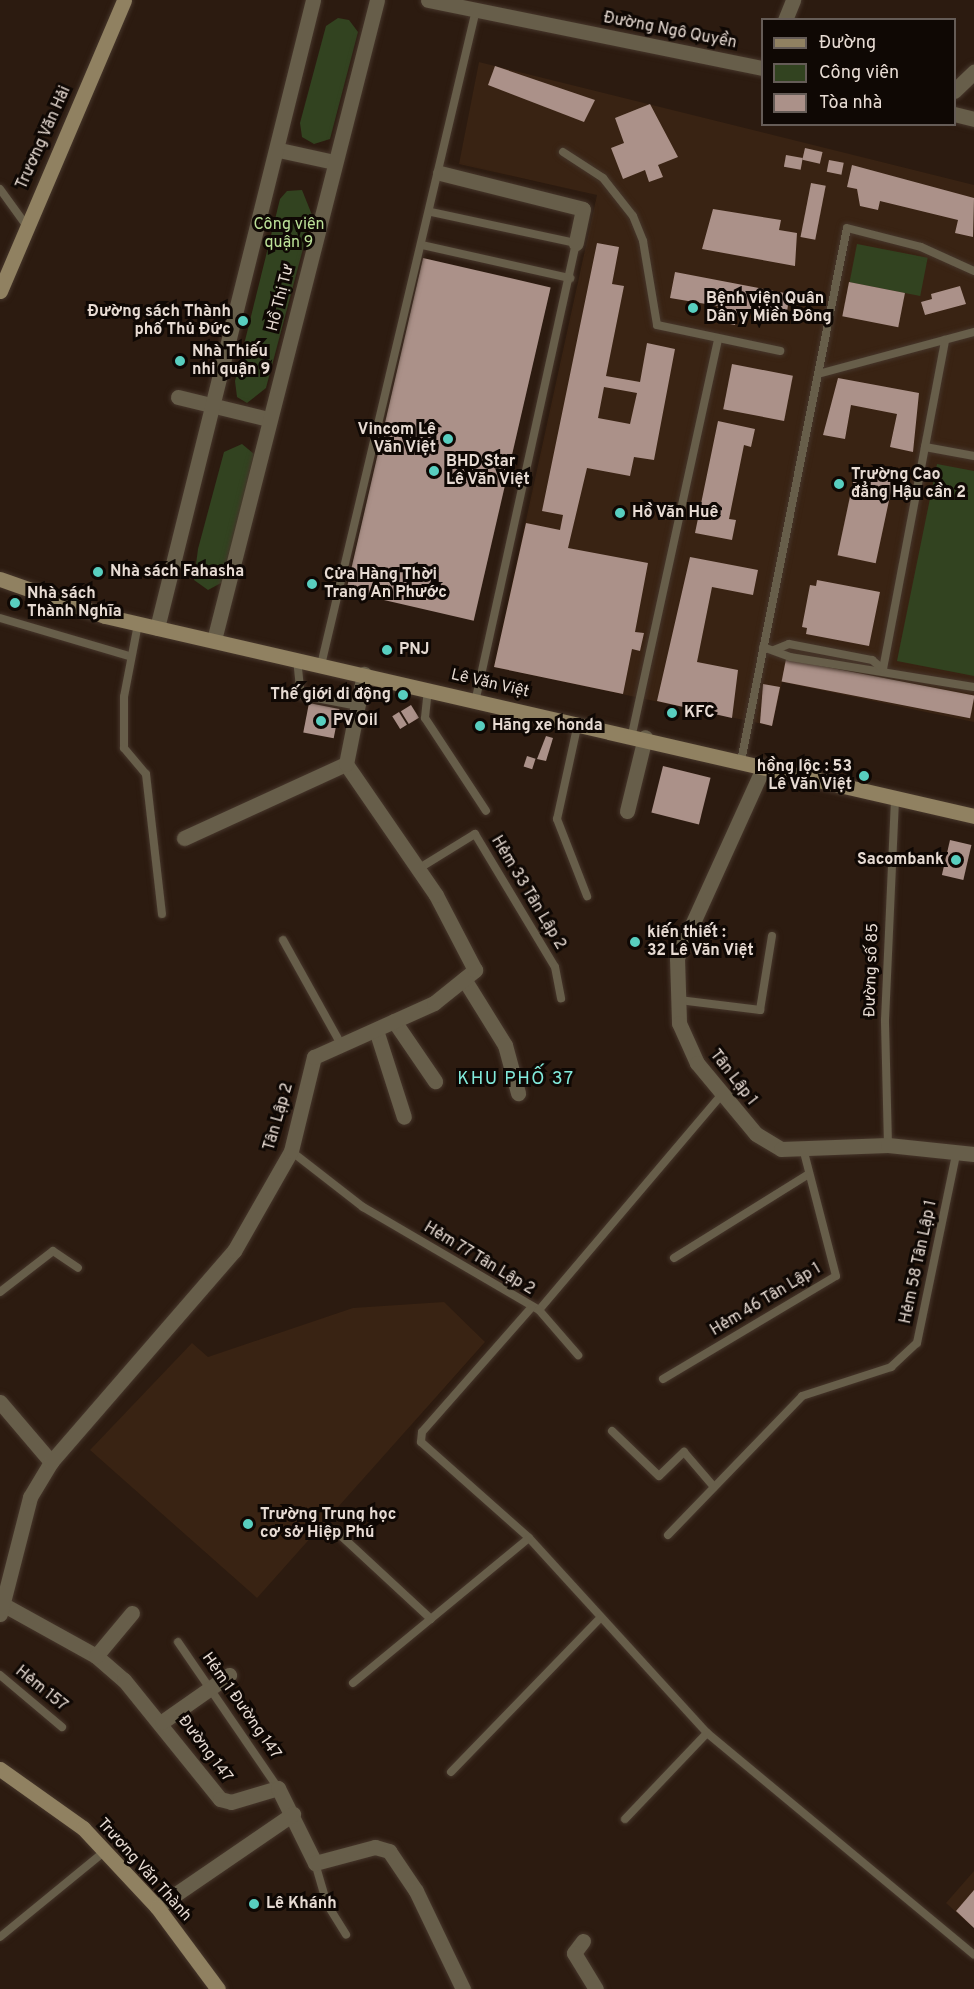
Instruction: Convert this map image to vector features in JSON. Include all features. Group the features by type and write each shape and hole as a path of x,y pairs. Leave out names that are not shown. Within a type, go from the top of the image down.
{"main road":[{"name":"Trương Văn Hải","path":"0,291 26,225 124,0"},
{"name":"Lê Văn Việt","path":"0,579 138,624 578,722 974,816"},
{"name":"Trương Văn Thành","path":"0,1769 83,1828 157,1907 218,1989"}],"street":[{"path":"157,628 212,405 279,150 313,0"},
{"name":"Hồ Thị Tư","path":"214,640 268,419 377,0"},
{"name":"Đường Ngô Quyền","path":"428,0 761,68"},
{"path":"786,18 793,0"},
{"path":"956,89 974,72"},
{"path":"956,114 974,119"},
{"path":"279,150 334,162"},
{"path":"440,173 583,209 576,243"},
{"path":"178,397 268,419"},
{"path":"364,674 346,764 418,869 475,970 464,979 505,1045 518,1093"},
{"path":"627,811 638,736"},
{"path":"184,838 346,764"},
{"name":"Tân Lập 1","path":"764,766 677,958 679,1000 686,1042 722,1094 756,1134 781,1149 804,1152 888,1144 956,1154 974,1154"},
{"name":"Tân Lập 2","path":"2,1610 30,1497 51,1462 234,1251 291,1151 314,1057 434,1003 464,979"},
{"path":"394,1021 435,1081"},
{"path":"376,1030 404,1117"},
{"path":"0,1402 51,1462"},
{"name":"Đường 147","path":"2,1610 96,1656 162,1722 220,1798 231,1802 278,1788"},
{"path":"96,1656 132,1613"},
{"path":"162,1722 212,1691 230,1675"},
{"path":"278,1788 293,1814 315,1863 375,1847 389,1851 416,1892 463,1989"},
{"path":"157,1907 293,1814"},
{"path":"583,1941 574,1953 596,1989"}],"lane":[{"path":"321,665 431,212 476,10"},
{"path":"563,152 603,178 633,216 643,241 657,325 780,351"},
{"path":"0,189 26,225"},
{"path":"431,212 576,243 476,699"},
{"path":"741,760 847,228 921,247 974,271"},
{"path":"423,245 570,278"},
{"path":"818,374 974,332"},
{"path":"638,736 718,339"},
{"path":"883,669 945,340"},
{"path":"925,447 974,456"},
{"path":"0,618 129,656"},
{"path":"138,624 129,656 124,748 146,774 162,914"},
{"path":"763,647 865,671 883,669 974,687"},
{"path":"297,660 301,695 358,706"},
{"path":"428,689 425,718 486,811"},
{"path":"578,722 556,819 587,896"},
{"name":"Đường số 85","path":"888,1144 885,1020 895,797"},
{"name":"Hẻm 33 Tân Lập 2","path":"418,869 475,834 555,967 561,998"},
{"path":"679,1000 760,1010 772,936"},
{"path":"284,939 341,1044"},
{"name":"Hẻm 77 Tân Lập 2","path":"291,1151 363,1207 535,1309 722,1094"},
{"name":"Hẻm 46 Tân Lập 1","path":"663,1379 836,1276 804,1152"},
{"name":"Hẻm 58 Tân Lập 1","path":"668,1535 802,1396 891,1367 917,1343 956,1154"},
{"path":"674,1258 809,1174"},
{"path":"0,1292 53,1251 78,1268"},
{"path":"578,1355 535,1309 421,1436 529,1538 707,1733 974,1954"},
{"path":"612,1431 659,1476 684,1452 714,1487"},
{"path":"337,1532 431,1619"},
{"path":"352,1683 529,1538"},
{"path":"451,1772 600,1618"},
{"name":"Hẻm 1 Đường 147","path":"178,1642 278,1788"},
{"name":"Hẻm 157","path":"0,1675 62,1727"},
{"path":"625,1819 707,1733"},
{"path":"0,1937 105,1851"},
{"path":"315,1863 327,1904 346,1935"}],"shaded area":[{"path":"479,62 974,185 974,722 782,682 772,726 494,667 597,195 459,164"},
{"name":"Trường Trung học cơ sở Hiệp Phú","path":"444,1302 485,1342 257,1598 90,1450 192,1343 208,1357 353,1308"},
{"path":"974,1871 974,1928 946,1903"}],"green space":[{"path":"338,18 349,20 358,32 330,139 314,144 302,137 300,123 326,26"},
{"name":"Công viên quận 9","path":"302,190 312,215 266,388 247,403 237,397 235,381 280,199 287,191"},
{"path":"857,244 928,258 920,296 850,282"},
{"path":"242,444 254,454 223,582 208,590 194,580 198,549 224,452"},
{"path":"937,464 974,471 974,676 897,661"}],"building":[{"path":"495,66 595,100 584,122 488,85"},
{"path":"650,104 678,157 658,165 663,177 649,182 645,170 623,179 611,148 624,143 615,118"},
{"path":"805,148 823,152 820,164 802,160"},
{"path":"786,155 803,158 801,170 784,167"},
{"path":"829,160 844,163 841,175 827,172"},
{"path":"852,165 974,198 973,237 955,233 958,220 880,201 878,210 860,206 857,189 847,187"},
{"path":"811,183 826,186 815,240 801,237"},
{"path":"713,209 781,220 779,230 797,233 795,266 702,249"},
{"path":"597,243 619,247 612,284 624,286 606,376 640,382 647,343 675,349 654,460 634,457 630,476 587,468 568,548 648,563 635,632 644,633 640,651 632,649 623,694 494,667 526,523 560,530 563,515 542,511","holes":["604,387 637,393 630,424 598,418"]},
{"name":"Vincom Lê Văn Việt","path":"423,258 551,287 474,621 346,591"},
{"path":"675,272 790,294 786,317 738,309 735,325 715,321 718,306 670,298"},
{"path":"849,282 905,293 898,327 842,316"},
{"path":"960,286 966,304 925,315 921,302 932,299 931,294"},
{"path":"732,364 793,376 784,421 723,409"},
{"path":"838,378 919,393 913,452 890,447 897,414 851,405 845,439 823,435"},
{"path":"718,421 755,429 751,447 744,445 729,519 736,520 732,540 695,533"},
{"path":"855,473 893,481 876,563 838,555"},
{"path":"690,557 758,570 753,595 712,587 697,662 738,670 732,718 657,701"},
{"path":"817,580 880,592 869,646 806,634 807,628 802,627 810,585 816,586"},
{"path":"786,659 974,696 970,718 782,682"},
{"path":"763,684 780,687 772,726 760,723"},
{"name":"PV Oil","path":"309,703 339,709 334,738 303,732"},
{"path":"411,705 419,718 409,724 401,711"},
{"path":"399,712 407,725 400,729 392,716"},
{"path":"546,736 553,738 546,761 537,759"},
{"path":"527,756 536,759 532,769 524,766"},
{"path":"663,766 711,778 699,824 651,813"},
{"name":"Sacombank","path":"950,840 971,845 963,880 942,875"},
{"path":"974,1890 974,1928 956,1911"}],"place":[{"name":"Bệnh viện Quân Dân y Miền Đông","path":"693,308"},
{"name":"Đường sách Thành phố Thủ Đức","path":"243,321"},
{"name":"Nhà Thiếu nhi quận 9","path":"180,361"},
{"name":"Vincom Lê Văn Việt","path":"448,439"},
{"name":"BHD Star Lê Văn Việt","path":"434,471"},
{"name":"Trường Cao đẳng Hậu cần 2","path":"839,484"},
{"name":"Hồ Văn Huê","path":"620,513"},
{"name":"Nhà sách Fahasha","path":"98,572"},
{"name":"Cửa Hàng Thời Trang An Phước","path":"312,584"},
{"name":"Nhà sách Thành Nghĩa","path":"15,603"},
{"name":"PNJ","path":"387,650"},
{"name":"Thế giới di động","path":"403,695"},
{"name":"KFC","path":"672,713"},
{"name":"PV Oil","path":"321,721"},
{"name":"Hãng xe honda","path":"480,726"},
{"name":"hồng lộc : 53 Lê Văn Việt","path":"864,776"},
{"name":"Sacombank","path":"956,860"},
{"name":"kiến thiết : 32 Lê Văn Việt","path":"635,942"},
{"name":"Trường Trung học cơ sở Hiệp Phú","path":"248,1524"},
{"name":"Lê Khánh","path":"254,1904"}],"district":[{"name":"KHU PHỐ 37","path":"516,1080"}]}
